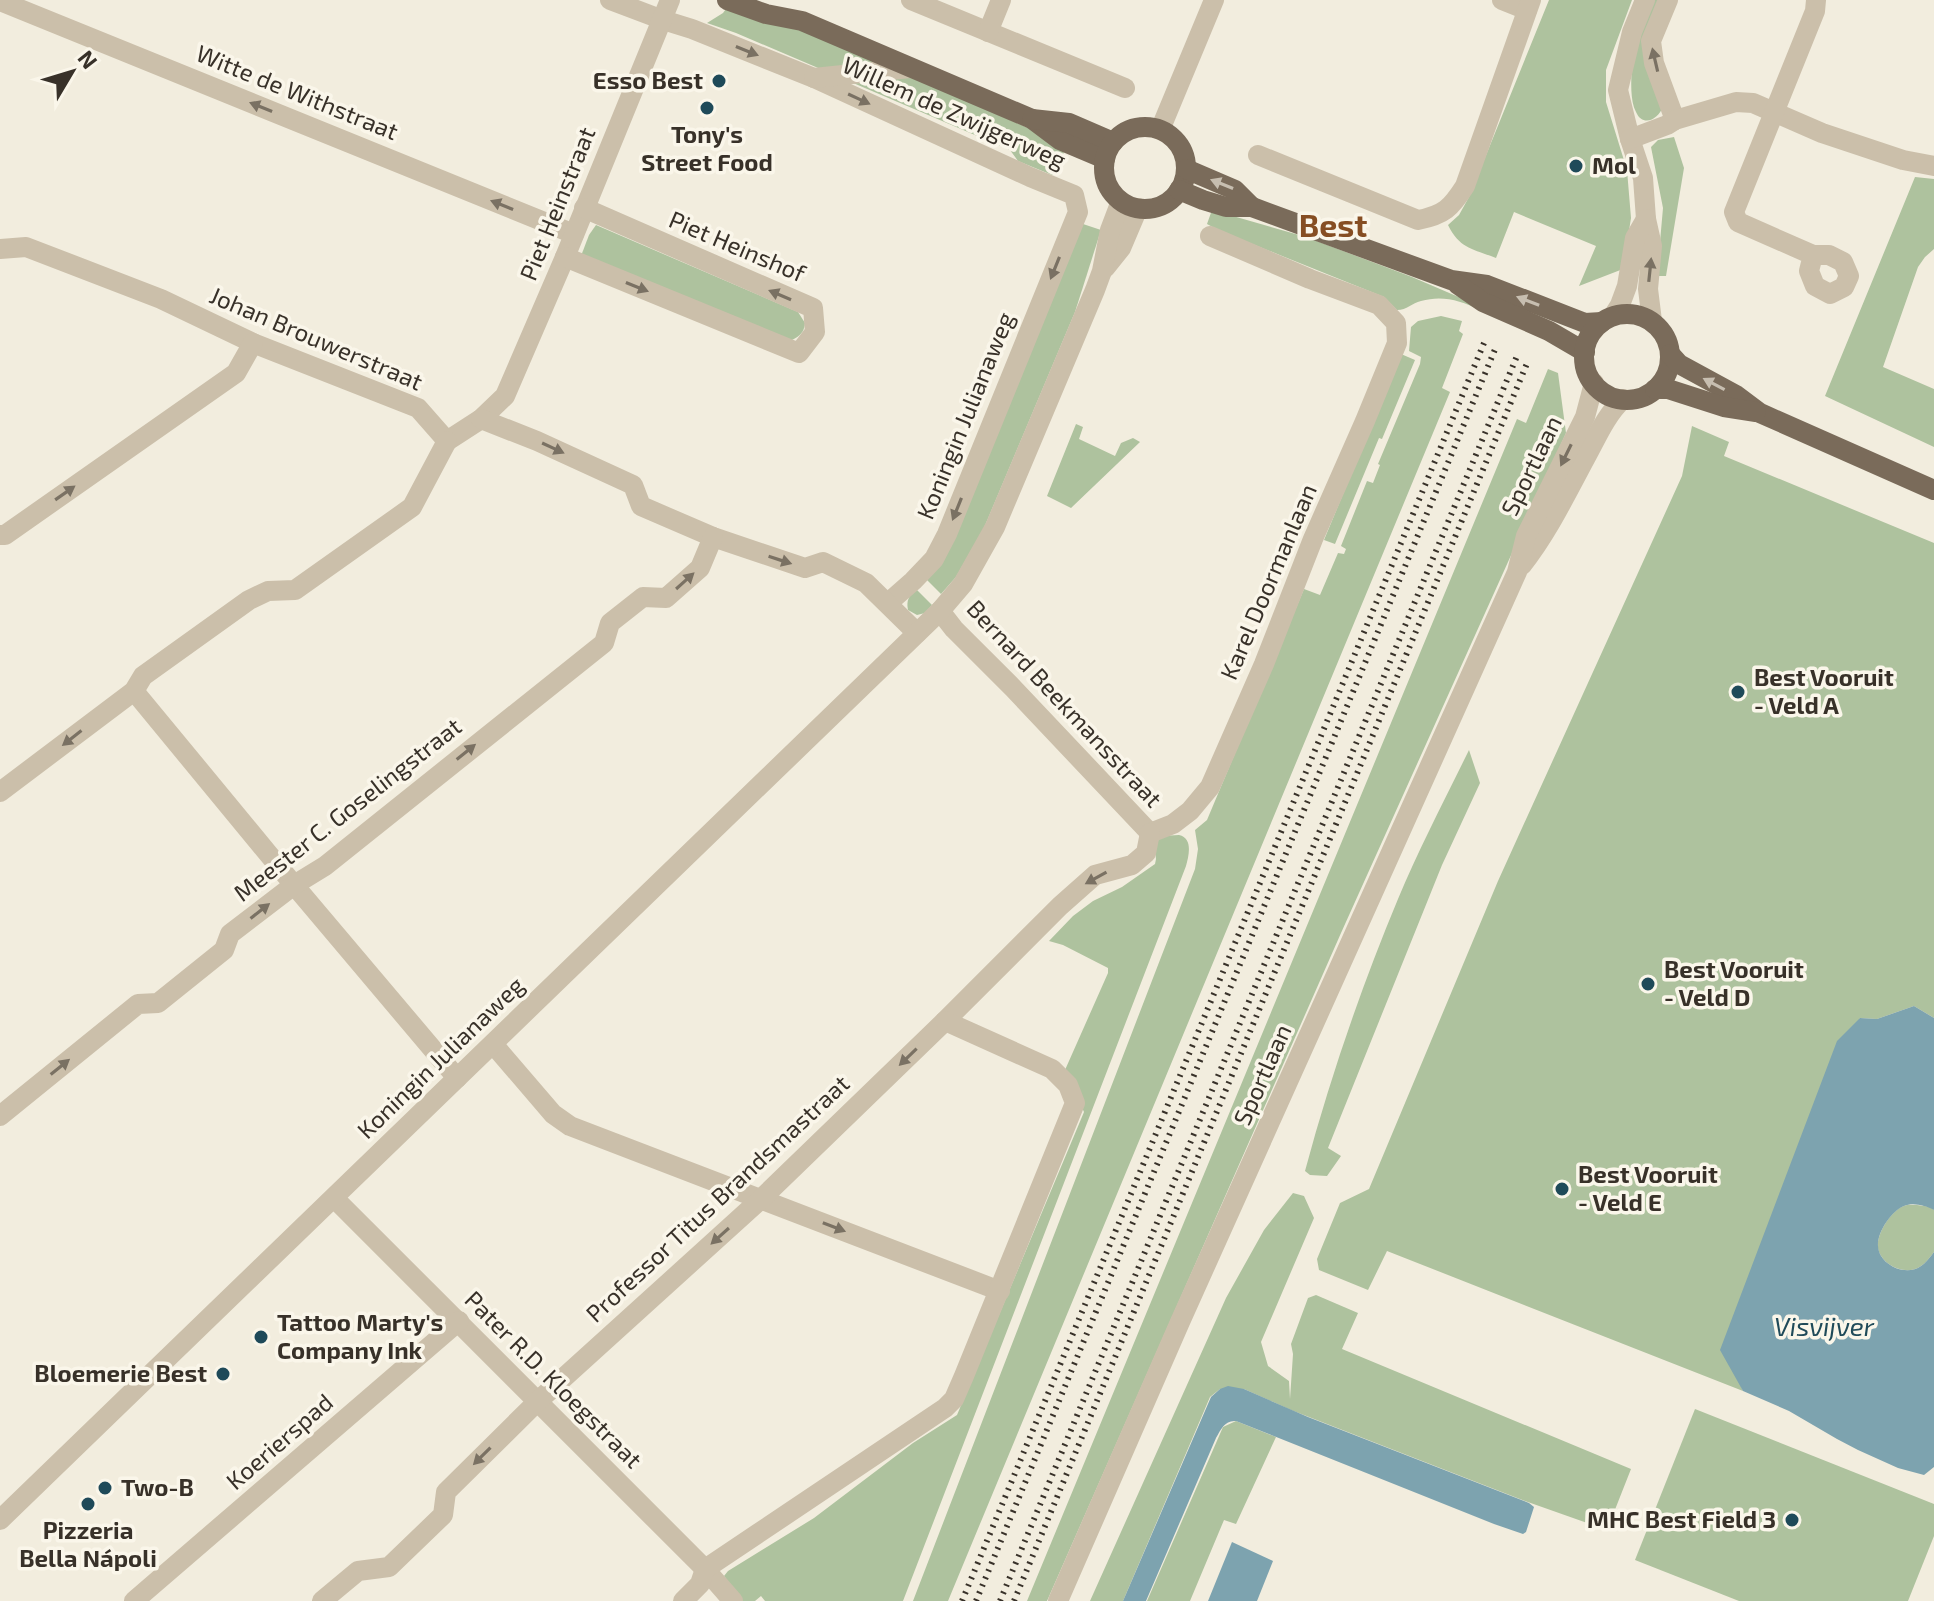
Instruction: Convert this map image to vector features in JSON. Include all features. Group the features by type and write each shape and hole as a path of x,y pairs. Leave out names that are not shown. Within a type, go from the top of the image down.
{"main road":[{"name":"Willem de Zwijgerweg","path":"727,0 766,14 802,21 1032,119 1069,123 1109,151"},
{"name":"Willem de Zwijgerweg","path":"775,0 802,21"},
{"path":"1134,128 1160,130 1181,148 1186,169 1179,190 1161,206 1147,209 1129,204 1114,194 1108,184 1104,173 1109,151 1121,135 1134,128"},
{"path":"1186,169 1235,190 1252,207"},
{"path":"1179,190 1226,207 1252,207 1451,280 1487,285 1585,323 1623,314 1652,321 1667,341 1669,367 1655,389 1646,395 1635,399 1611,397 1600,390 1586,369 1587,342 1608,319"},
{"path":"1451,280 1483,302 1549,331 1585,352"},
{"path":"1670,354 1679,364 1736,395 1760,413 1934,490"},
{"path":"1655,389 1668,389 1724,407 1760,413"}],"street":[{"name":"Willem de Zwijgerweg","path":"610,0 814,78 1074,195"},
{"name":"Piet Heinstraat","path":"481,419 505,396 670,0"},
{"path":"911,0 1125,88"},
{"path":"988,32 1001,0"},
{"path":"1160,130 1214,0"},
{"path":"1258,155 1418,220 1437,216 1452,205 1465,186 1529,5 1502,0"},
{"path":"1645,0 1632,32 1618,90 1643,178 1646,219 1652,246 1648,289 1652,321"},
{"path":"1668,0 1651,41 1654,63 1675,120"},
{"path":"1813,255 1738,222 1734,212 1815,11 1816,0"},
{"name":"Witte de Withstraat","path":"0,1 574,234"},
{"name":"Willem de Zwijgerweg","path":"814,78 910,68"},
{"path":"1630,139 1675,120 1736,102 1753,103 1822,133 1890,156 1934,166"},
{"name":"Koningin Julianaweg","path":"888,603 934,559 947,534 1078,212 1074,195"},
{"name":"Koningin Julianaweg","path":"0,1520 940,611 963,584 995,527 1102,271 1121,248 1129,204"},
{"name":"Piet Heinshof","path":"565,257 799,353 815,332 813,308 584,208"},
{"path":"1608,319 1620,305 1627,286 1635,238 1646,219"},
{"name":"Karel Doormanlaan","path":"1150,833 1173,824 1190,811 1210,787 1397,343 1396,323 1379,305 1210,236"},
{"name":"Johan Brouwerstraat","path":"0,249 26,247 161,299 253,343 418,408 447,441"},
{"path":"0,535 5,535 236,373 253,343"},
{"name":"Sportlaan","path":"1058,1601 1517,572 1526,536 1585,417 1594,383"},
{"name":"Sportlaan","path":"1517,572 1541,542 1603,426 1623,399"},
{"path":"0,792 134,691 143,676 249,600 268,591 295,590 412,507 447,441 481,419 633,485 641,506 713,537 805,568 823,562 866,583 917,633"},
{"name":"Meester C. Goselingstraat","path":"0,1116 138,1004 158,1003 224,950 230,934 294,885 325,866 604,643 610,623 643,597 666,598 700,568 713,537"},
{"name":"Bernard Beekmansstraat","path":"940,611 1150,833"},
{"path":"134,691 457,1078"},
{"name":"Professor Titus Brandsmastraat","path":"322,1601 358,1571 389,1567 443,1515 446,1492 538,1401 761,1199 1060,906 1095,875 1132,865 1146,853 1150,833"},
{"path":"683,1601 700,1584 705,1569 954,1399 1075,1103 1068,1085 1052,1069 945,1021"},
{"path":"493,1044 553,1114 570,1126 1000,1291"},
{"name":"Pater R.D. Kloegstraat","path":"334,1198 705,1569 733,1601"},
{"name":"Koerierspad","path":"134,1601 459,1321"}],"green space":[{"path":"1549,0 1632,0 1606,70 1606,102 1627,170 1631,218 1623,269 1579,286 1596,246 1514,212 1496,258 1462,244 1448,225 1459,215 1469,197"},
{"path":"1654,0 1663,0 1647,39 1663,106 1655,118 1647,121 1639,117 1634,107 1632,72 1637,41"},
{"path":"728,6 808,33 1066,146 1057,172 1052,175 1018,161 1010,150 707,23"},
{"path":"1674,137 1684,168 1666,276 1657,276 1663,208 1651,147 1658,140"},
{"path":"1915,177 1934,179 1934,249 1918,267 1883,367 1934,389 1934,447 1825,396"},
{"path":"1212,210 1306,237 1482,307 1479,310 1458,301 1436,298 1397,310 1384,297 1207,224"},
{"path":"1083,224 1101,230 1075,312 984,528 956,577 941,594 926,579"},
{"path":"596,225 798,312 805,323 803,331 794,339 782,343 581,256"},
{"path":"1441,316 1462,321 1459,331 1463,334 1442,388 1450,392 948,1601 913,1601 1195,869 1198,849 1195,830 1207,820 1304,589 1320,595 1338,553 1344,554 1346,549 1341,546 1367,481 1373,483 1420,364 1421,357 1409,351 1411,327 1418,321"},
{"path":"1401,354 1415,360 1335,544 1324,540"},
{"path":"1548,369 1558,373 1566,433 1341,933 1047,1601 1027,1601 1517,419 1526,423"},
{"path":"1076,424 1083,427 1079,439 1115,456 1121,443 1133,438 1140,442 1071,508 1047,496"},
{"path":"1692,426 1729,442 1724,456 1934,543 1934,1018 1914,1006 1877,1019 1860,1018 1738,1379 1743,1391 1387,1251 1368,1290 1319,1270 1317,1259 1340,1203 1369,1189 1498,881 1682,476"},
{"path":"916,589 932,605 925,613 917,615 907,607"},
{"path":"1469,750 1480,783 1442,865 1328,1148 1341,1156 1327,1176 1310,1175 1305,1171 1315,1136 1371,966 1406,880"},
{"path":"1179,835 1188,843 1186,866 903,1601 765,1601 761,1596 755,1601 742,1601 724,1576 728,1571 814,1518 913,1443 957,1415 1084,1112 1065,1070 1108,968 1049,941 1093,901 1122,887 1155,864 1154,844 1161,836"},
{"path":"1293,1193 1304,1196 1314,1218 1261,1342 1268,1366 1289,1381 1290,1399 1291,1344 1308,1298 1316,1295 1358,1313 1342,1349 1631,1469 1607,1530 1525,1501 1244,1389 1220,1389 1210,1397 1123,1601 1090,1601 1226,1298 1264,1230"},
{"path":"1906,1205 1934,1210 1934,1252 1915,1269 1903,1270 1891,1266 1882,1257 1879,1239 1884,1225 1894,1213"},
{"name":"MHC Best Field 3","path":"1695,1409 1934,1504 1934,1536 1908,1601 1739,1601 1635,1560"},
{"path":"1236,1421 1276,1437 1236,1524 1224,1520 1190,1601 1147,1601 1223,1427"}],"water":[{"name":"Visvijver","path":"1914,1006 1934,1018 1934,1210 1915,1204 1899,1209 1882,1229 1878,1246 1883,1259 1901,1270 1921,1266 1934,1252 1934,1467 1924,1475 1898,1468 1858,1450 1789,1411 1743,1391 1720,1350 1837,1041 1860,1018 1877,1019"},
{"path":"1228,1386 1244,1389 1529,1503 1534,1507 1526,1532 1523,1534 1494,1524 1232,1421 1216,1438 1146,1601 1123,1601 1211,1397"},
{"path":"1232,1542 1273,1561 1257,1601 1208,1601"}],"railway":[{"path":"962,1601 1484,343"},
{"path":"976,1601 1496,347"},
{"path":"1000,1601 1517,356"},
{"path":"1014,1601 1528,361"}],"place":[{"name":"Esso Best","path":"719,81"},
{"name":"Tony's Street Food","path":"707,108"},
{"name":"Mol","path":"1576,166"},
{"name":"Best Vooruit - Veld A","path":"1738,692"},
{"name":"Best Vooruit - Veld D","path":"1648,984"},
{"name":"Best Vooruit - Veld E","path":"1562,1189"},
{"name":"Tattoo Marty's Company Ink","path":"261,1337"},
{"name":"Bloemerie Best","path":"223,1374"},
{"name":"Two-B","path":"105,1488"},
{"name":"Pizzeria Bella Nápoli","path":"88,1504"},
{"name":"MHC Best Field 3","path":"1792,1520"}],"district":[{"name":"Best","path":"1333,226"}]}
